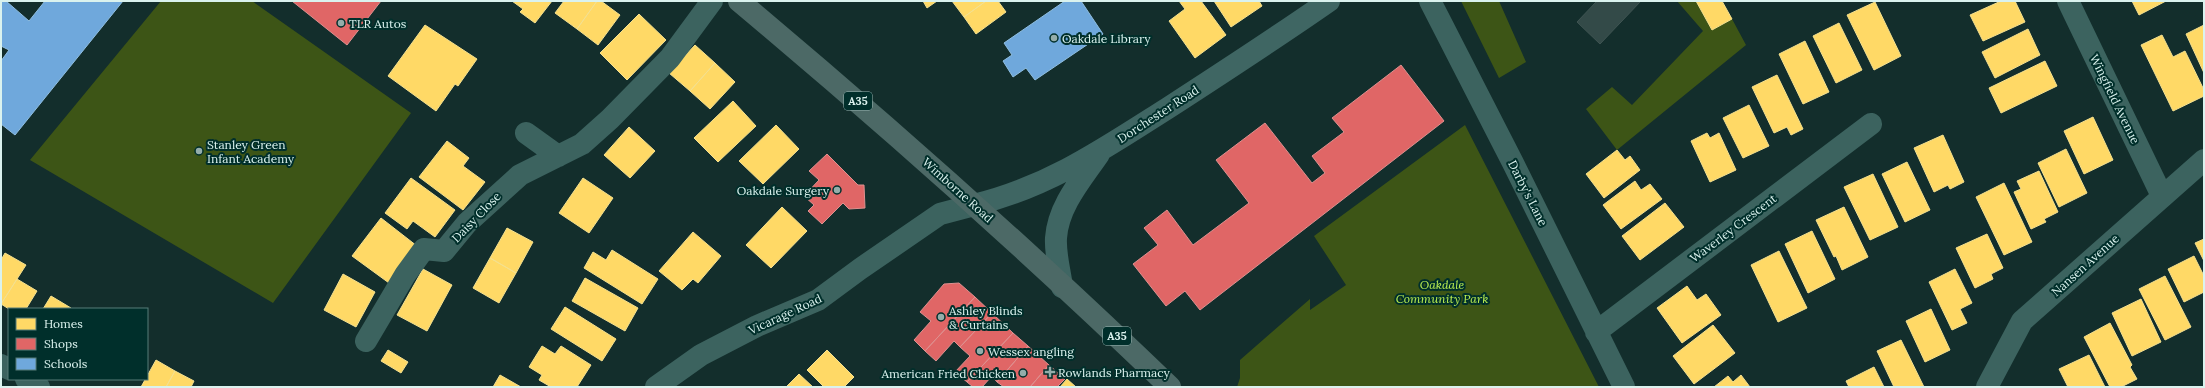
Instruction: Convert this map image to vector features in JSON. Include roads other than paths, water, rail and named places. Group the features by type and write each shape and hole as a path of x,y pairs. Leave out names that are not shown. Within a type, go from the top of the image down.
{"highway":[{"name":"Wimborne Road","path":"740,1 825,72 974,205 1062,287 1111,330 1170,387"}],"street":[{"name":"Daisy Close","path":"366,341 405,275 424,249 444,251 467,223 520,175 582,144 610,119 670,58 712,1"},
{"name":"Dorchester Road","path":"974,205 1007,197 1050,179 1102,150 1264,46 1329,1"},
{"name":"Darby's Lane","path":"1430,1 1513,163 1624,387"},
{"name":"Wingfield Avenue","path":"2068,1 2162,196"},
{"name":"Waverley Crescent","path":"1596,332 1871,124"},
{"path":"526,133 558,156"},
{"path":"1062,287 1056,238 1061,214 1072,192 1102,150"},
{"name":"Nansen Avenue","path":"1987,387 2022,321 2204,160"},
{"name":"Vicarage Road","path":"656,387 701,355 757,326 818,300 940,214 974,205"},
{"path":"28,380 39,387"}],"place":[{"name":"TLR Autos","path":"341,23"},
{"name":"Oakdale Library","path":"1054,38"},
{"name":"Stanley Green Infant Academy","path":"199,151"},
{"name":"Oakdale Surgery","path":"837,190"},
{"name":"Ashley Blinds & Curtains","path":"941,317"},
{"name":"Wessex angling","path":"980,351"},
{"name":"Rowlands Pharmacy","path":"1050,372"},
{"name":"American Fried Chicken","path":"1023,373"}],"park label":[{"name":"Oakdale Community Park","path":"1442,291"}]}
